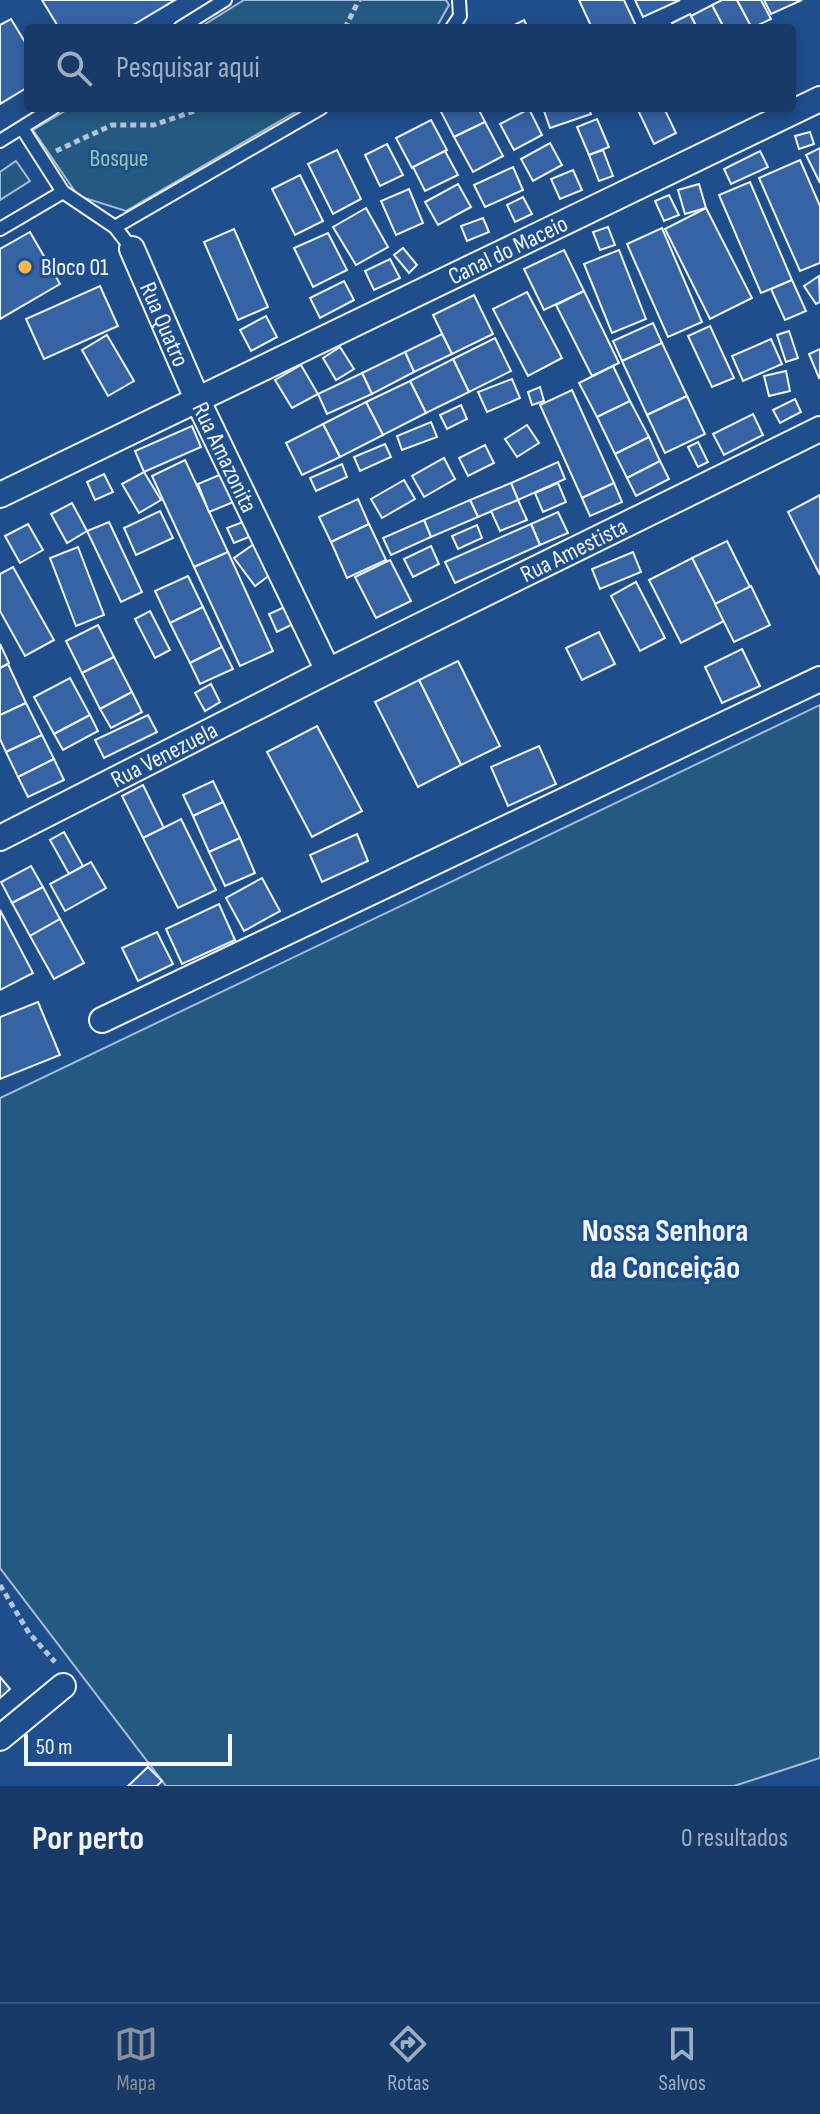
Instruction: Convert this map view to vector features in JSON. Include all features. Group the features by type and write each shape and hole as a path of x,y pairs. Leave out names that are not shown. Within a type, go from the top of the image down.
{"street":[{"name":"Canal do Maceio","path":"796,111 820,99"},
{"name":"Canal do Maceio","path":"197,399 793,112"},
{"name":"Rua Quatro","path":"132,249 197,399"},
{"name":"Rua Amazonita","path":"0,495 197,399 328,671"},
{"name":"Rua Amestista","path":"328,671 820,429"},
{"name":"Rua Venezuela","path":"0,838 328,671"},
{"path":"102,1020 820,679"},
{"path":"0,1738 63,1686"}],"lane":[{"path":"186,24 225,0"},
{"path":"455,24 460,16 459,0"},
{"path":"0,141 47,112"},
{"path":"115,227 314,112"},
{"path":"22,128 63,192 115,227 132,249"},
{"path":"0,229 63,192"}],"path":[{"path":"347,24 359,0"},
{"path":"41,158 112,125 154,125 191,112"},
{"path":"0,1585 29,1633 63,1673 63,1686"}],"green space":[{"path":"244,0 446,0 449,5 438,24 205,24"},
{"name":"Bosque","path":"63,112 295,112 126,211 78,196 33,130"},
{"path":"16,161 30,181 0,200 0,172"},
{"path":"820,705 820,1758 734,1786 166,1786 0,1568 0,1098"}],"building":[{"path":"42,0 175,0 135,24 57,24"},
{"path":"579,0 624,0 635,24 590,24"},
{"path":"635,0 680,0 643,17"},
{"path":"722,0 737,0 750,24 722,24 712,5"},
{"path":"737,0 761,0 771,19 760,24 750,24"},
{"path":"764,0 802,0 771,14"},
{"path":"712,5 722,24 695,24 691,16"},
{"path":"690,14 695,24 673,24"},
{"path":"11,19 24,40 24,89 0,104 0,25"},
{"path":"441,112 480,112 485,122 454,137"},
{"path":"523,112 530,112 542,135 514,150 500,124"},
{"path":"544,112 590,112 591,114 550,128"},
{"path":"639,112 666,112 676,133 654,144"},
{"path":"597,119 609,147 589,155 577,127"},
{"path":"431,120 447,150 412,168 396,138"},
{"path":"485,122 503,156 473,172 454,137"},
{"path":"810,132 814,144 799,149 795,136"},
{"path":"550,143 562,165 533,181 521,159"},
{"path":"387,144 403,175 380,186 365,155"},
{"path":"820,148 820,183 806,155"},
{"path":"337,150 361,199 333,214 308,164"},
{"path":"603,150 613,176 599,181 589,155"},
{"path":"445,151 458,175 425,191 413,167"},
{"path":"760,151 768,167 731,184 724,169"},
{"path":"800,160 820,206 820,263 800,271 759,178"},
{"path":"513,167 523,190 485,207 474,185"},
{"path":"573,170 582,190 560,199 551,179"},
{"path":"300,175 323,221 295,235 272,189"},
{"path":"750,182 792,280 761,293 719,195"},
{"path":"458,184 471,207 438,225 425,202"},
{"path":"699,184 706,208 685,214 678,190"},
{"path":"409,189 423,223 396,235 381,201"},
{"path":"669,195 679,215 664,221 655,201"},
{"path":"523,197 532,214 515,222 507,205"},
{"path":"366,208 388,247 356,265 333,227"},
{"path":"706,208 752,298 710,319 665,229"},
{"path":"483,218 489,232 467,241 461,226"},
{"path":"608,227 615,245 600,250 593,232"},
{"path":"662,228 702,322 668,337 627,244"},
{"path":"234,229 268,307 238,320 204,242"},
{"name":"Bloco 01","path":"30,232 60,284 0,319 0,249"},
{"path":"328,233 347,270 313,287 294,248"},
{"path":"403,248 417,265 409,273 394,255"},
{"path":"564,250 584,291 544,310 524,269"},
{"path":"619,250 646,319 612,333 584,264"},
{"path":"390,259 400,278 374,290 365,271"},
{"path":"819,276 820,302 816,304 804,286"},
{"path":"792,280 806,311 785,320 771,289"},
{"path":"344,281 354,300 320,318 310,298"},
{"path":"100,286 118,326 44,359 26,319"},
{"path":"584,291 619,363 592,376 556,305"},
{"path":"527,292 562,358 528,376 493,309"},
{"path":"474,295 493,334 452,354 433,315"},
{"path":"266,316 277,337 251,351 240,330"},
{"path":"653,323 662,343 622,361 613,341"},
{"path":"710,326 734,378 712,387 688,336"},
{"path":"789,331 798,358 786,362 777,335"},
{"path":"442,334 452,354 414,372 405,352"},
{"path":"107,335 134,381 108,396 82,350"},
{"path":"495,338 511,371 469,392 453,359"},
{"path":"771,339 782,364 743,381 732,356"},
{"path":"662,343 687,396 647,415 622,361"},
{"path":"340,347 354,369 336,380 323,358"},
{"path":"820,349 820,377 819,378 809,354"},
{"path":"405,352 414,372 372,394 362,373"},
{"path":"453,359 469,392 426,413 410,381"},
{"path":"301,365 318,394 292,408 275,380"},
{"path":"613,366 630,401 597,417 579,383"},
{"path":"786,371 790,391 769,396 764,376"},
{"path":"362,373 372,394 327,414 318,394"},
{"path":"512,379 520,398 487,412 478,392"},
{"path":"410,381 426,413 383,435 366,402"},
{"path":"540,387 544,401 532,405 528,392"},
{"path":"572,390 614,483 582,498 540,405"},
{"path":"687,396 705,434 665,453 647,415"},
{"path":"795,399 801,412 780,423 773,410"},
{"path":"630,401 649,437 615,454 597,417"},
{"path":"366,402 383,435 340,457 323,424"},
{"path":"461,405 467,419 447,429 440,415"},
{"path":"753,414 763,435 724,455 713,434"},
{"path":"431,422 437,437 402,450 397,436"},
{"path":"323,424 340,457 302,475 286,443"},
{"path":"527,425 539,443 517,457 505,439"},
{"path":"192,426 201,447 144,472 135,451"},
{"path":"649,437 660,461 627,478 615,454"},
{"path":"698,442 708,462 698,467 688,447"},
{"path":"385,444 391,457 360,471 354,457"},
{"path":"485,445 494,463 468,476 459,458"},
{"path":"444,458 455,479 424,497 412,476"},
{"path":"185,460 228,552 194,567 152,476"},
{"path":"660,461 669,479 636,496 627,478"},
{"path":"558,462 565,479 518,500 511,483"},
{"path":"342,464 347,477 316,491 310,478"},
{"path":"144,472 161,500 139,513 122,484"},
{"path":"224,473 236,501 209,512 198,484"},
{"path":"104,474 113,492 95,500 87,482"},
{"path":"404,480 415,499 382,518 371,499"},
{"path":"511,483 518,500 478,517 470,500"},
{"path":"558,483 566,502 543,512 535,493"},
{"path":"614,483 622,502 590,516 582,498"},
{"path":"820,495 820,575 788,512"},
{"path":"358,499 369,524 331,542 319,517"},
{"path":"470,500 478,517 431,537 424,520"},
{"path":"518,500 527,520 500,531 491,511"},
{"path":"72,503 87,531 67,543 51,514"},
{"path":"160,511 173,538 136,555 124,528"},
{"path":"558,512 568,533 540,545 531,524"},
{"path":"248,520 254,535 234,543 227,528"},
{"path":"424,520 431,537 391,555 383,538"},
{"path":"109,522 142,592 121,602 87,531"},
{"path":"28,524 43,550 20,563 5,536"},
{"path":"369,524 386,560 347,578 331,542"},
{"path":"531,524 540,545 455,583 445,562"},
{"path":"477,525 482,538 458,549 452,536"},
{"path":"727,541 750,587 715,604 692,558"},
{"path":"254,544 274,572 255,586 234,558"},
{"path":"431,546 439,564 413,577 404,559"},
{"path":"78,547 104,615 76,626 50,558"},
{"path":"228,552 273,651 240,666 194,567"},
{"path":"633,552 641,572 600,589 592,569"},
{"path":"692,558 724,621 681,643 649,580"},
{"path":"390,560 411,601 376,618 355,577"},
{"path":"13,567 54,640 25,656 0,611 0,574"},
{"path":"188,576 203,607 170,623 155,591"},
{"path":"636,582 665,638 640,651 611,596"},
{"path":"751,586 770,625 734,642 715,604"},
{"path":"289,605 297,622 277,632 269,614"},
{"path":"203,607 222,647 190,663 170,623"},
{"path":"150,611 170,650 155,658 135,619"},
{"path":"98,625 114,657 82,673 66,641"},
{"path":"599,632 615,664 582,680 566,648"},
{"path":"0,644 9,663 0,668"},
{"path":"222,647 233,669 200,684 190,663"},
{"path":"742,649 760,686 722,703 705,667"},
{"path":"114,657 132,692 100,709 82,673"},
{"path":"458,661 500,746 461,765 419,680"},
{"path":"8,664 26,703 0,715 0,668"},
{"path":"70,678 90,715 54,734 34,697"},
{"path":"419,680 461,765 418,787 375,702"},
{"path":"211,684 220,702 205,711 195,693"},
{"path":"132,692 142,712 111,728 100,709"},
{"path":"26,703 42,735 6,752 0,739 0,715"},
{"path":"90,715 98,731 63,750 54,734"},
{"path":"148,715 157,732 104,758 95,740"},
{"path":"317,726 362,811 312,837 267,752"},
{"path":"42,735 54,759 18,777 6,752"},
{"path":"539,746 556,784 508,806 491,767"},
{"path":"54,759 64,780 28,797 18,777"},
{"path":"213,781 223,802 193,816 183,795"},
{"path":"143,785 164,828 143,838 122,796"},
{"path":"223,802 240,838 209,852 193,816"},
{"path":"181,819 216,890 178,908 143,838"},
{"path":"64,832 83,866 69,874 50,840"},
{"path":"357,834 368,861 322,882 310,855"},
{"path":"240,838 255,873 225,886 209,852"},
{"path":"91,862 106,888 65,911 50,884"},
{"path":"31,866 43,887 12,903 1,882"},
{"path":"262,878 280,911 244,931 226,898"},
{"path":"43,887 60,919 30,936 12,903"},
{"path":"219,904 235,940 182,964 166,929"},
{"path":"0,910 33,973 0,990"},
{"path":"60,919 84,963 54,979 30,936"},
{"path":"157,932 173,964 138,981 122,948"},
{"path":"38,1002 60,1055 0,1079 0,1017"},
{"path":"0,1677 10,1689 0,1698"},
{"path":"148,1767 162,1781 157,1786 128,1786"}],"place":[{"name":"Bloco 01","path":"25,267"}],"district":[{"name":"Nossa Senhora da Conceição","path":"665,1250"}]}
